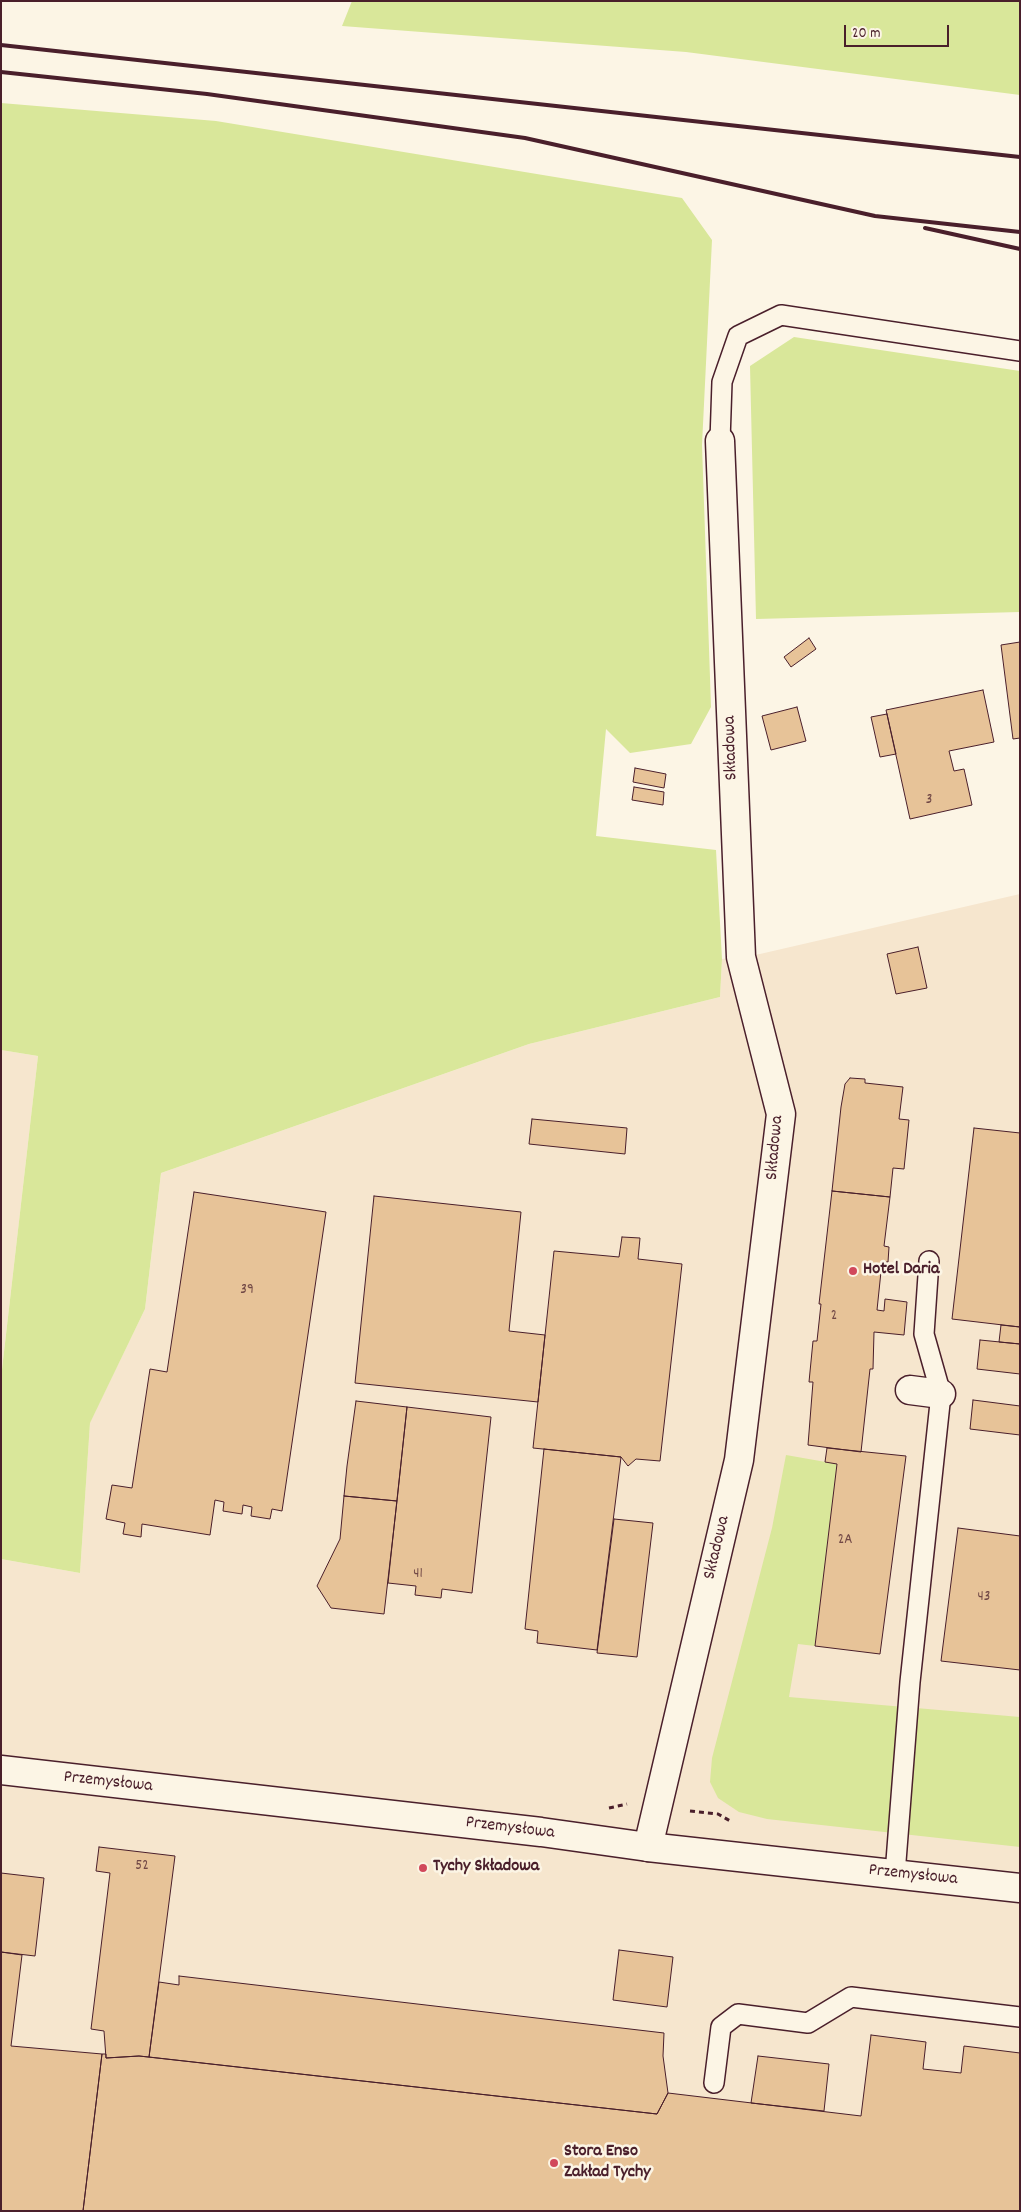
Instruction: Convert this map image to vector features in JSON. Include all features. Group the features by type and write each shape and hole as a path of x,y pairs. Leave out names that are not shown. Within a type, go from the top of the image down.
{"street":[{"name":"Składowa","path":"648,1847 739,1460 781,1114 741,957 720,441"},
{"path":"910,1390 942,1394"},
{"name":"Przemysłowa","path":"1,1770 541,1832 648,1847 1020,1888"}],"lane":[{"path":"720,441 722,382 738,336 781,315 1020,351"},
{"path":"895,1874 910,1682 942,1394 924,1334 929,1261"},
{"path":"714,2083 721,2027 738,2014 808,2023 851,1997 1020,2017"}],"shaded area":[{"path":"1020,894 1020,2211 1,2211 1,1559 80,1573 90,1422 145,1309 161,1173 529,1044 720,997 722,959 760,954"},
{"path":"1,1050 38,1056 1,1378"}],"green space":[{"path":"352,1 1020,1 1020,95 686,52 342,26"},
{"path":"1,103 216,121 682,198 712,240 702,445 711,707 691,744 630,753 606,729 596,836 716,850 722,959 720,997 529,1044 161,1173 145,1309 90,1423 80,1573 1,1559 1,1378 38,1056 1,1050"},
{"path":"794,337 1020,371 1020,612 756,619 750,366"},
{"path":"786,1455 837,1464 815,1646 798,1644 789,1697 1020,1717 1020,1847 767,1819 739,1812 718,1798 710,1782 712,1758 772,1528"}],"building":[{"path":"809,638 816,649 791,667 784,657"},
{"path":"1020,642 1020,738 1013,739 1001,645"},
{"path":"983,690 994,742 949,751 954,771 964,769 972,805 910,819 886,710"},
{"path":"797,707 806,741 771,750 762,716"},
{"path":"887,714 896,754 880,757 871,717"},
{"path":"635,768 666,774 664,788 633,782"},
{"path":"634,787 664,792 663,805 632,800"},
{"path":"918,947 927,988 896,994 887,954"},
{"path":"850,1078 865,1079 865,1083 903,1087 899,1119 909,1120 904,1169 893,1168 890,1197 832,1191 841,1107 845,1084"},
{"path":"532,1119 627,1128 625,1154 529,1144"},
{"path":"974,1128 1020,1133 1020,1327 952,1319"},
{"path":"832,1191 890,1197 884,1246 889,1247 888,1262 882,1262 877,1310 884,1311 885,1299 907,1302 904,1335 874,1332 873,1369 870,1369 861,1452 808,1445 813,1382 809,1382 813,1341 817,1341 821,1304 819,1304"},
{"path":"194,1192 326,1212 282,1511 272,1509 270,1519 251,1516 252,1507 243,1505 242,1514 223,1511 224,1502 215,1500 210,1535 142,1524 141,1537 123,1534 125,1523 106,1519 112,1485 132,1488 150,1369 167,1372"},
{"path":"374,1196 521,1212 509,1331 545,1335 538,1402 355,1383"},
{"path":"622,1237 640,1238 638,1259 682,1264 660,1461 636,1459 628,1466 621,1457 533,1448 554,1251 619,1257"},
{"path":"1001,1325 1020,1327 1020,1344 999,1342"},
{"path":"980,1340 1020,1344 1020,1374 977,1369"},
{"path":"973,1400 1020,1406 1020,1435 970,1429"},
{"path":"356,1401 407,1407 397,1501 344,1496"},
{"path":"407,1407 491,1417 472,1593 442,1589 441,1598 415,1595 416,1586 388,1583"},
{"path":"827,1448 906,1456 880,1654 815,1646 837,1464 825,1462"},
{"path":"544,1449 621,1457 597,1650 537,1643 538,1631 525,1629"},
{"path":"344,1496 397,1501 384,1614 331,1608 317,1586 340,1539"},
{"path":"614,1519 653,1523 637,1657 597,1653"},
{"path":"958,1528 1020,1536 1020,1670 941,1661"},
{"path":"99,1847 175,1856 149,2057 106,2058 104,2031 91,2029 110,1873 96,1871"},
{"path":"1,1873 44,1878 35,1956 1,1952"},
{"path":"619,1950 673,1957 667,2007 613,2000"},
{"path":"1,1952 22,1955 11,2046 102,2054 83,2211 1,2211"},
{"path":"179,1976 664,2033 663,2056 668,2093 657,2114 149,2057 159,1982 179,1985"},
{"name":"Stora Enso Zakład Tychy","path":"871,2035 926,2042 923,2069 961,2073 964,2046 1020,2053 1020,2211 83,2211 102,2054 106,2054 106,2058 139,2056 657,2114 668,2093 861,2116"},
{"path":"758,2056 829,2064 824,2111 751,2103"}],"railway":[{"path":"1,45 1020,157"},
{"path":"1,72 207,94 525,138 875,216 1020,232"},
{"path":"925,228 1020,249"}],"place":[{"name":"Hotel Daria","path":"853,1271"},
{"name":"Tychy Składowa","path":"423,1868"},
{"name":"Stora Enso Zakład Tychy","path":"554,2163"}]}
